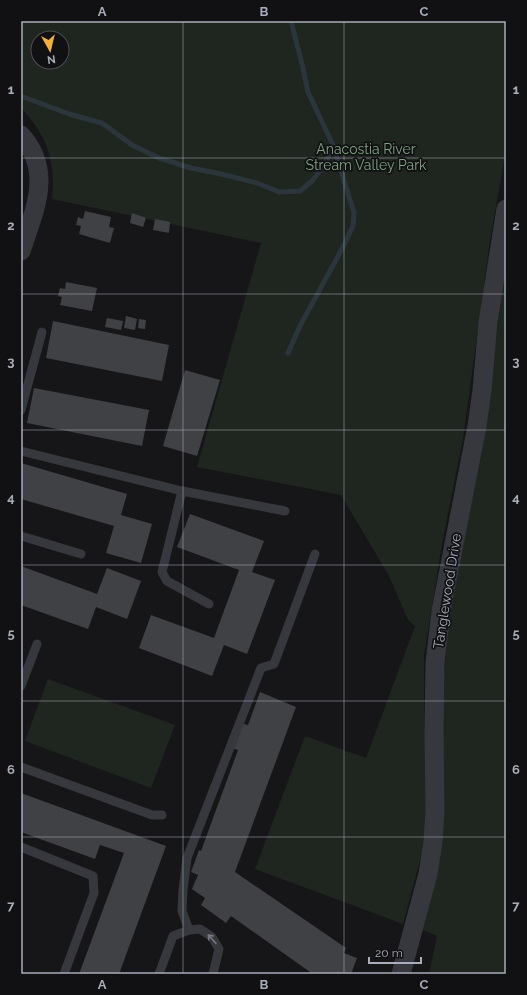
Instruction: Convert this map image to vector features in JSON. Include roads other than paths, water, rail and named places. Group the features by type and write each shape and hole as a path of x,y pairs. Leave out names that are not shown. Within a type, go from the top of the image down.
{"street":[{"path":"21,135 27,142 36,159 40,185 37,200 21,251"},
{"name":"Tanglewood Drive","path":"401,974 428,874 433,842 435,811 435,664 441,611 477,426 488,322 506,209"}],"lane":[{"path":"21,410 42,332"},
{"path":"21,451 182,491 284,511"},
{"path":"182,491 162,572 167,581 208,604"},
{"path":"21,536 81,554"},
{"path":"189,930 182,911 187,858 261,668 274,664 315,554"},
{"path":"21,686 37,644"},
{"path":"21,767 152,815 162,815"},
{"path":"21,847 94,876 94,893 64,974"},
{"path":"159,974 173,936 189,930 200,928 212,937 219,948 213,974"}],"waterway":[{"path":"288,353 300,326 353,226 354,213 333,145 308,92 291,21"},
{"path":"21,96 69,114 102,123 132,145 159,158 191,168 257,183 279,192 300,191 312,181 325,164 333,145"}],"park label":[{"name":"Anacostia River Stream Valley Park","path":"366,158"}]}
